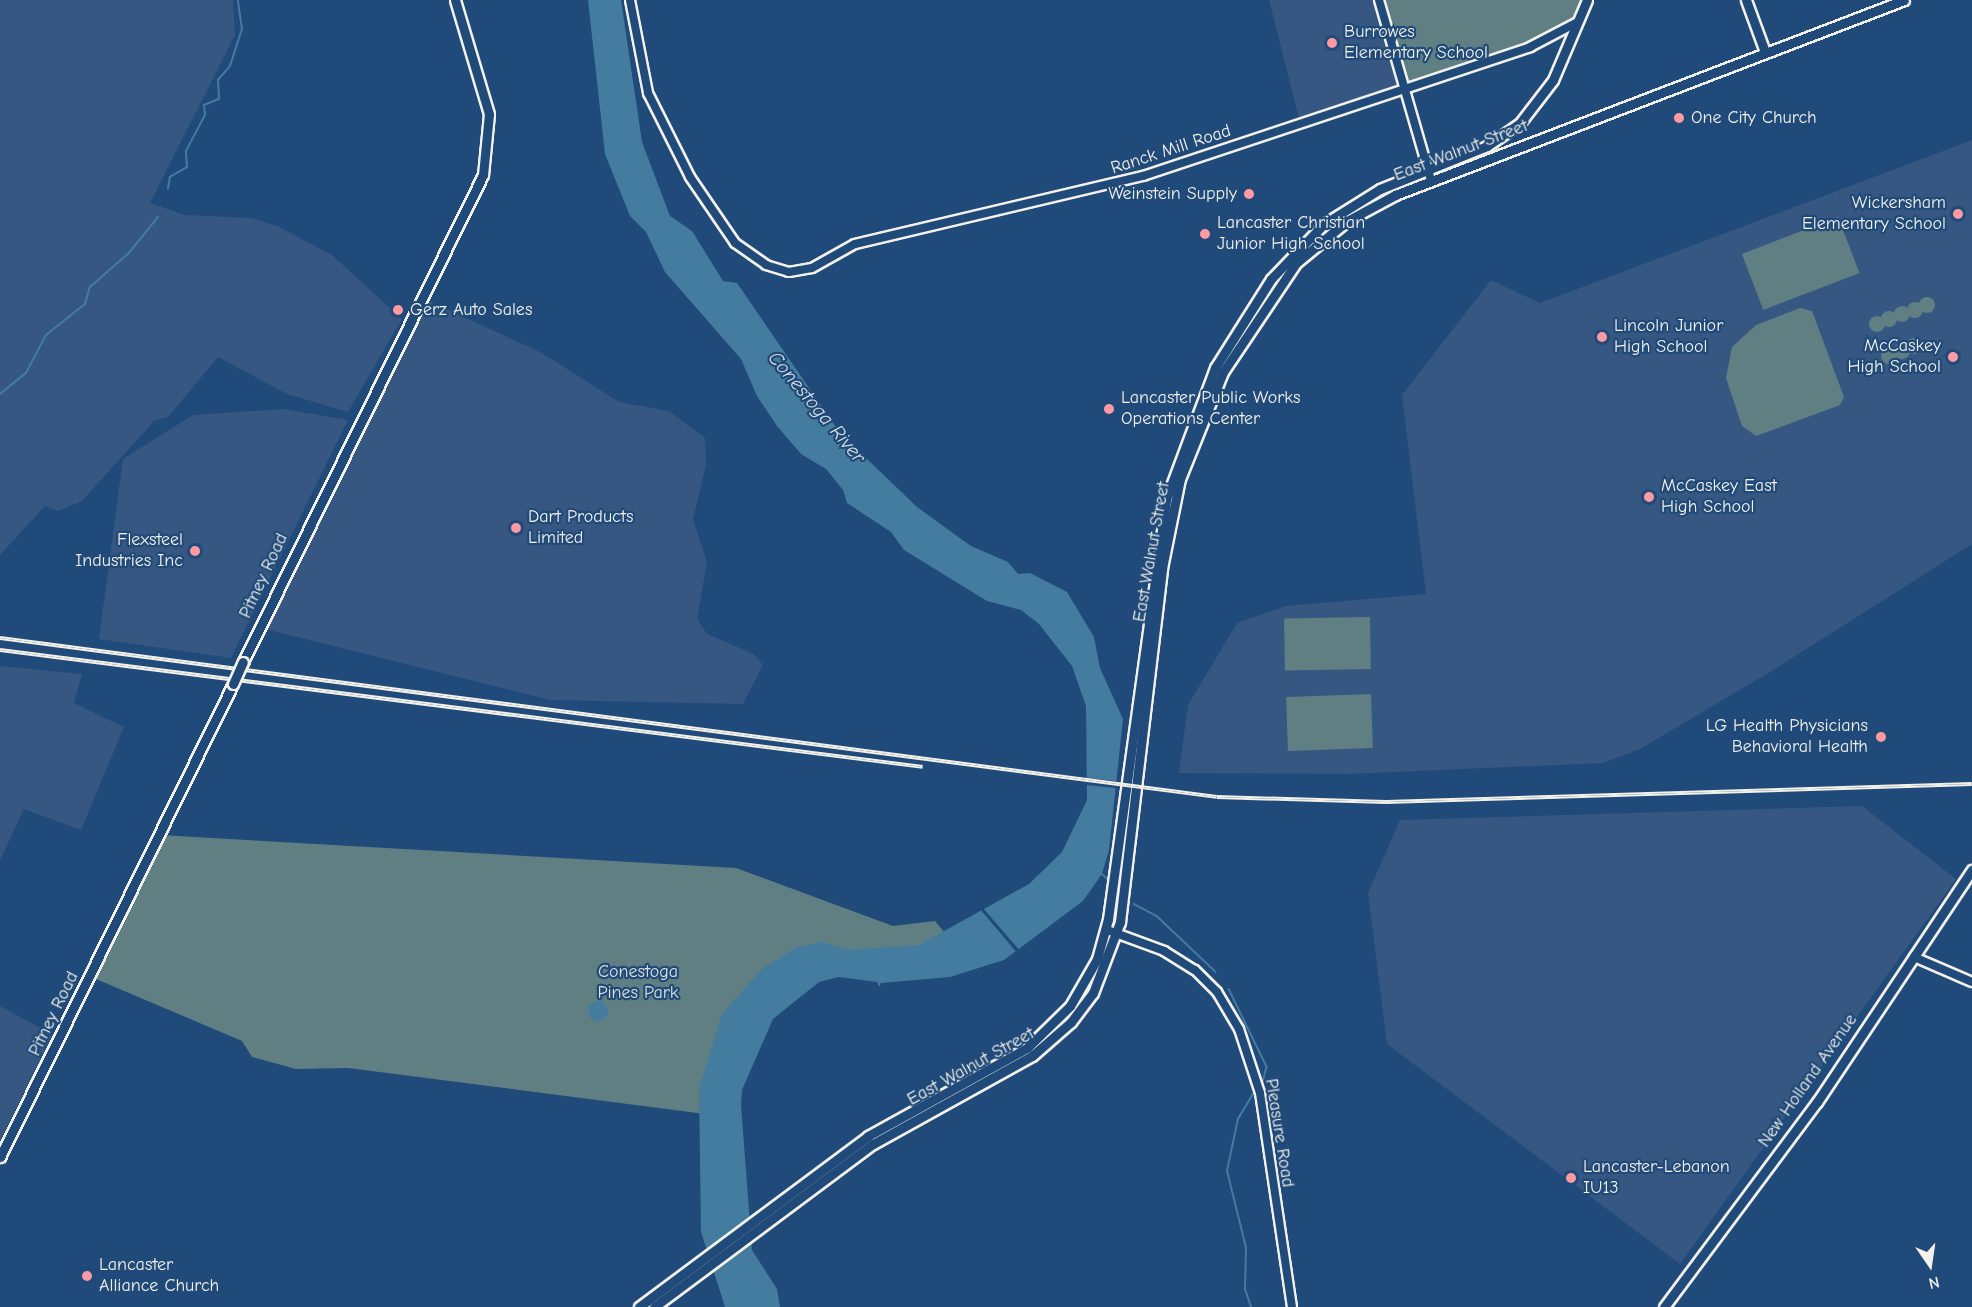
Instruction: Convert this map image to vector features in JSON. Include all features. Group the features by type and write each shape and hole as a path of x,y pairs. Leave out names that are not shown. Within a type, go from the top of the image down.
{"main road":[{"name":"Pitney Road","path":"0,1157 483,175 489,114 456,0"},
{"path":"1577,22 1587,0"},
{"path":"1746,0 1766,52"},
{"name":"East Walnut Street","path":"639,1307 817,1179 902,1125 1047,1044 1093,993 1118,934 1166,546 1203,414 1245,332 1296,263 1356,215 1431,180 1904,0"},
{"name":"East Walnut Street","path":"654,1307 897,1118 1043,1036 1083,987 1106,930 1157,544 1195,410 1238,327 1300,246 1350,205 1509,133 1548,89 1577,22"},
{"name":"New Holland Avenue","path":"1664,1307 1816,1102 1972,870"}],"street":[{"name":"Ranck Mill Road","path":"630,0 644,81 678,156 721,228 766,265 804,271 855,244 1143,176 1530,47 1577,22"},
{"path":"1379,0 1426,170 1431,180"},
{"name":"Pleasure Road","path":"1106,930 1195,970 1217,992 1239,1029 1262,1100 1292,1307"},
{"path":"1914,957 1972,982"}],"shaded area":[{"path":"0,0 233,0 235,35 150,203 185,215 252,218 277,226 332,255 402,319 348,412 287,394 218,357 168,417 154,421 82,501 58,511 45,506 0,555"},
{"name":"Burrowes Elementary School","path":"1269,0 1373,0 1397,85 1299,118"},
{"path":"1972,140 1972,544 1770,672 1640,749 1603,763 1349,774 1179,773 1188,705 1237,623 1286,606 1426,594 1402,395 1491,280 1540,303"},
{"path":"429,301 542,353 619,402 669,411 705,438 706,465 693,519 707,562 697,619 707,634 754,654 763,665 743,704 551,700 265,629"},
{"path":"284,409 348,420 231,658 99,639 123,459 193,415"},
{"path":"0,666 82,674 74,703 124,727 81,830 24,809 0,860"},
{"path":"1862,806 1956,879 1680,1264 1387,1044 1368,893 1400,820"},
{"path":"0,1006 53,1035 0,1140"}],"green space":[{"path":"1383,0 1582,0 1572,21 1554,34 1406,83"},
{"path":"1838,217 1860,273 1763,310 1742,254"},
{"path":"1924,297 1930,297 1935,305 1933,311 1924,313 1919,308 1919,302"},
{"path":"1912,302 1918,302 1923,310 1921,316 1912,318 1907,313 1907,307"},
{"path":"1899,306 1905,306 1910,314 1908,320 1899,322 1894,317 1894,311"},
{"path":"1800,308 1812,311 1844,397 1840,405 1756,436 1742,426 1726,378 1732,347 1756,325"},
{"path":"1886,311 1892,311 1897,319 1895,325 1886,327 1881,322 1881,316"},
{"path":"1874,316 1880,316 1885,324 1883,330 1874,332 1869,327 1869,321"},
{"path":"1911,338 1917,338 1922,346 1920,352 1911,354 1906,349 1906,343"},
{"path":"1899,343 1905,343 1910,351 1908,357 1899,359 1894,354 1894,348"},
{"path":"1886,348 1892,348 1897,356 1895,362 1886,364 1881,359 1881,353"},
{"path":"1370,617 1371,669 1285,670 1284,619"},
{"path":"1371,694 1373,748 1288,751 1286,697"},
{"name":"Conestoga Pines Park","path":"160,835 736,868 893,926 935,921 960,951 776,989 705,1114 348,1068 296,1069 252,1057 242,1041 96,979"}],"water":[{"name":"Conestoga River","path":"588,0 621,0 642,142 670,216 692,231 723,281 737,283 840,433 917,507 971,546 1008,562 1018,574 1030,573 1067,592 1094,637 1100,668 1123,719 1109,850 1102,874 1083,901 1004,960 950,977 881,983 879,987 877,982 839,977 819,982 773,1019 742,1090 741,1105 752,1250 777,1289 780,1307 725,1307 701,1232 699,1089 722,1014 762,969 797,947 823,942 848,950 919,945 1029,884 1062,852 1087,800 1086,706 1072,666 1039,624 1021,610 987,601 904,550 891,532 847,503 843,490 826,469 801,454 777,426 757,396 741,359 665,272 646,232 630,216 605,154"},
{"path":"594,1001 602,1001 608,1007 608,1015 602,1021 594,1021 588,1015 588,1007"}],"pier":[{"path":"1087,778 1123,782 1122,789 1086,785"},
{"path":"982,907 1021,952 1018,954 980,909"}],"waterway":[{"path":"168,189 170,177 187,167 186,151 205,115 204,105 219,99 218,80 230,66 242,30 238,0"},
{"path":"0,394 26,373 46,335 85,304 90,287 129,253 158,217"},
{"path":"1101,873 1109,880"},
{"path":"1134,904 1157,916 1216,972"},
{"path":"1229,989 1267,1067 1262,1086"},
{"path":"1251,1307 1245,1290 1246,1248 1227,1171 1238,1119 1256,1089"}],"railway":[{"path":"0,638 1217,797 1386,802 1972,784"},
{"path":"0,650 923,767"}],"place":[{"name":"Burrowes Elementary School","path":"1332,43"},
{"name":"One City Church","path":"1679,118"},
{"name":"Weinstein Supply","path":"1249,194"},
{"name":"Wickersham Elementary School","path":"1958,214"},
{"name":"Lancaster Christian Junior High School","path":"1205,234"},
{"name":"Gerz Auto Sales","path":"398,310"},
{"name":"Lincoln Junior High School","path":"1602,337"},
{"name":"McCaskey High School","path":"1953,357"},
{"name":"Lancaster Public Works Operations Center","path":"1109,409"},
{"name":"McCaskey East High School","path":"1649,497"},
{"name":"Dart Products Limited","path":"516,528"},
{"name":"Flexsteel Industries Inc","path":"195,551"},
{"name":"LG Health Physicians Behavioral Health","path":"1881,737"},
{"name":"Lancaster-Lebanon IU13","path":"1571,1178"},
{"name":"Lancaster Alliance Church","path":"87,1276"}]}
